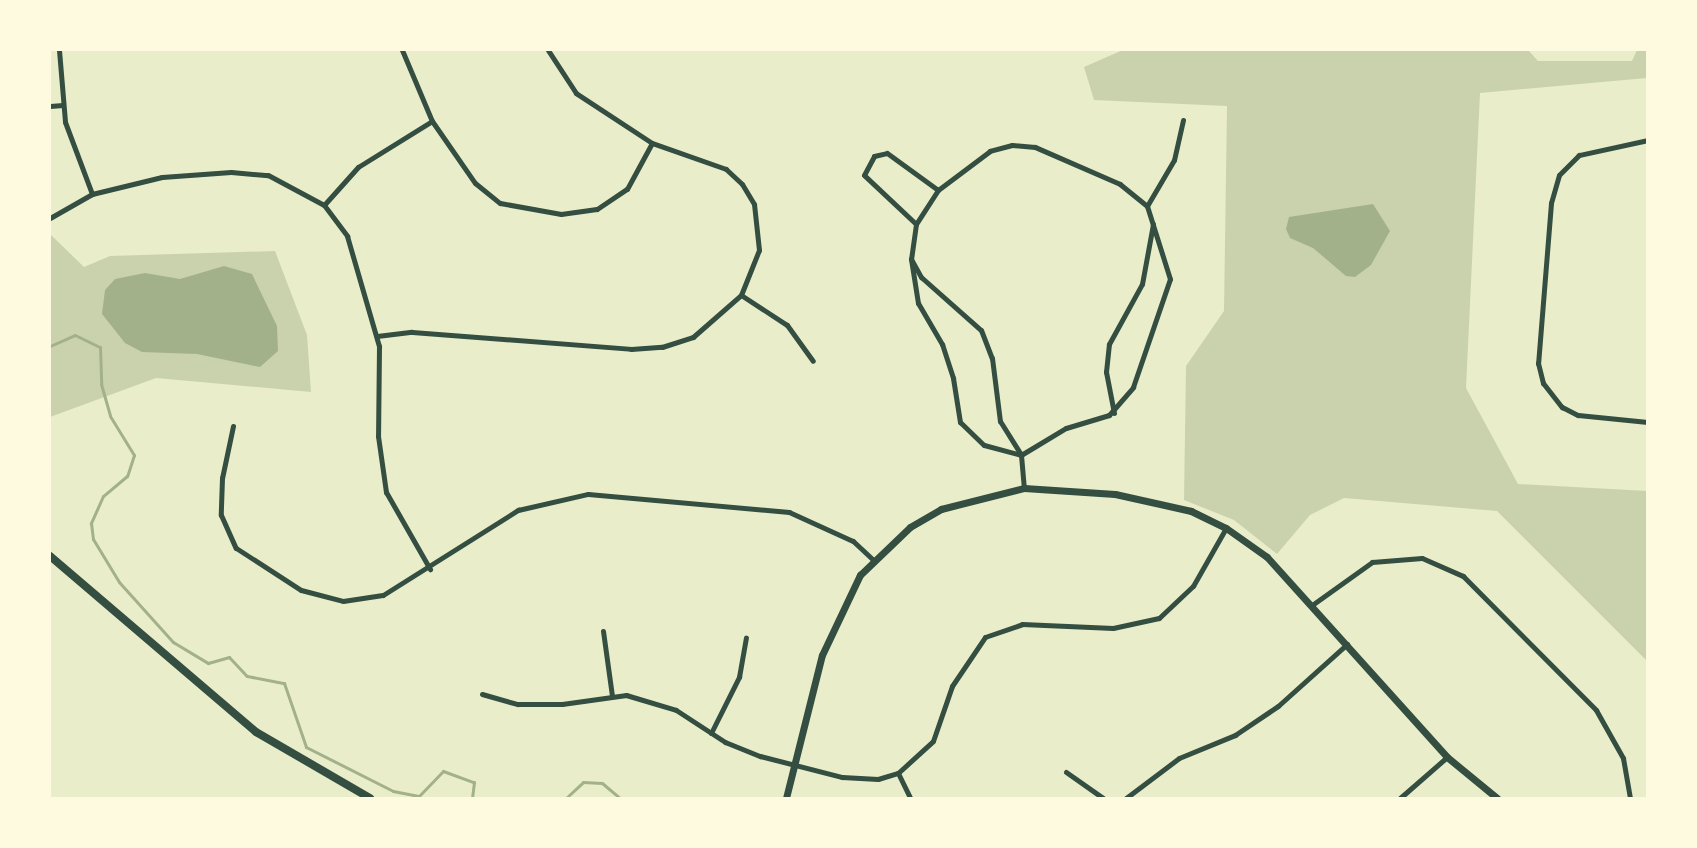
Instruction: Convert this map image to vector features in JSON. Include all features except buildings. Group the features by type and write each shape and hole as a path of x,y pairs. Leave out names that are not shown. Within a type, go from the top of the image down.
{"main road":[{"path":"50,556 256,732 370,798"}],"street":[{"path":"59,50 63,105 76,160 92,194"},
{"path":"402,50 432,120 475,183 501,203 531,212 597,209 627,189 652,143"},
{"path":"377,336 412,332 630,349 662,347 693,337 741,295 759,250 754,204 726,169 652,143 576,93 548,50"},
{"path":"50,106 63,105"},
{"path":"324,205 358,167 432,120"},
{"path":"1147,206 1174,160 1183,120"},
{"path":"1647,141 1579,155 1559,175 1551,203 1538,363 1543,383 1562,407 1578,415 1647,422"},
{"path":"1035,147 1120,184 1147,206 1170,279 1133,387 1114,413 1066,428 1021,455 984,445 960,422 952,378 942,344 918,303 911,259 916,224 938,190 990,151 1035,147"},
{"path":"916,224 864,175 874,156 887,153 938,190"},
{"path":"50,218 92,194 162,177 231,172 268,175 324,205 347,236 377,336 378,436 386,492 430,569"},
{"path":"1114,413 1106,372 1109,344 1142,284 1153,221"},
{"path":"911,259 921,277 981,330 992,358 1000,421 1021,455 1024,488"},
{"path":"741,295 787,325 813,360"},
{"path":"233,426 222,478 221,515 236,548 302,590 343,601 372,596 430,569 518,510 588,494 789,512 853,541 872,559"},
{"path":"786,798 822,655 872,559 941,508 1024,488 1115,494 1191,511 1226,528 1267,557 1447,757 1497,798"},
{"path":"483,694 529,704 612,696 676,710 711,733 794,765 843,777 898,773 933,741 952,686 985,637 1022,624 1113,628 1159,618 1192,586 1226,528"},
{"path":"1312,605 1372,562 1422,558 1463,576 1596,710 1623,758 1630,798"},
{"path":"603,631 612,696"},
{"path":"711,733 739,677 746,638"},
{"path":"1126,798 1179,758 1235,735 1278,706 1347,644"},
{"path":"1400,798 1447,757"},
{"path":"1066,772 1103,798"},
{"path":"898,773 910,798"}],"shaded area":[{"path":"1123,50 1528,50 1538,61 1632,61 1637,50 1647,50 1647,78 1480,93 1466,388 1518,484 1647,491 1647,661 1497,511 1344,498 1310,515 1277,554 1234,520 1184,500 1186,366 1224,311 1227,106 1094,100 1084,67"},
{"path":"1373,204 1390,231 1371,265 1355,277 1346,276 1313,248 1290,238 1286,229 1289,217"},
{"path":"50,234 84,267 110,256 275,251 307,335 311,392 156,378 50,417"},
{"path":"224,266 252,274 277,326 278,351 260,367 197,354 142,352 125,343 102,314 105,290 115,279 145,273 180,279"}],"waterway":[{"path":"50,346 75,335 100,347 101,384 110,416 134,455 127,476 103,496 91,523 93,539 119,582 173,642 208,663 229,657 247,676 284,683 306,747 393,791 419,796 443,771 474,782 472,798"},
{"path":"566,798 583,782 602,783 620,798"}]}
